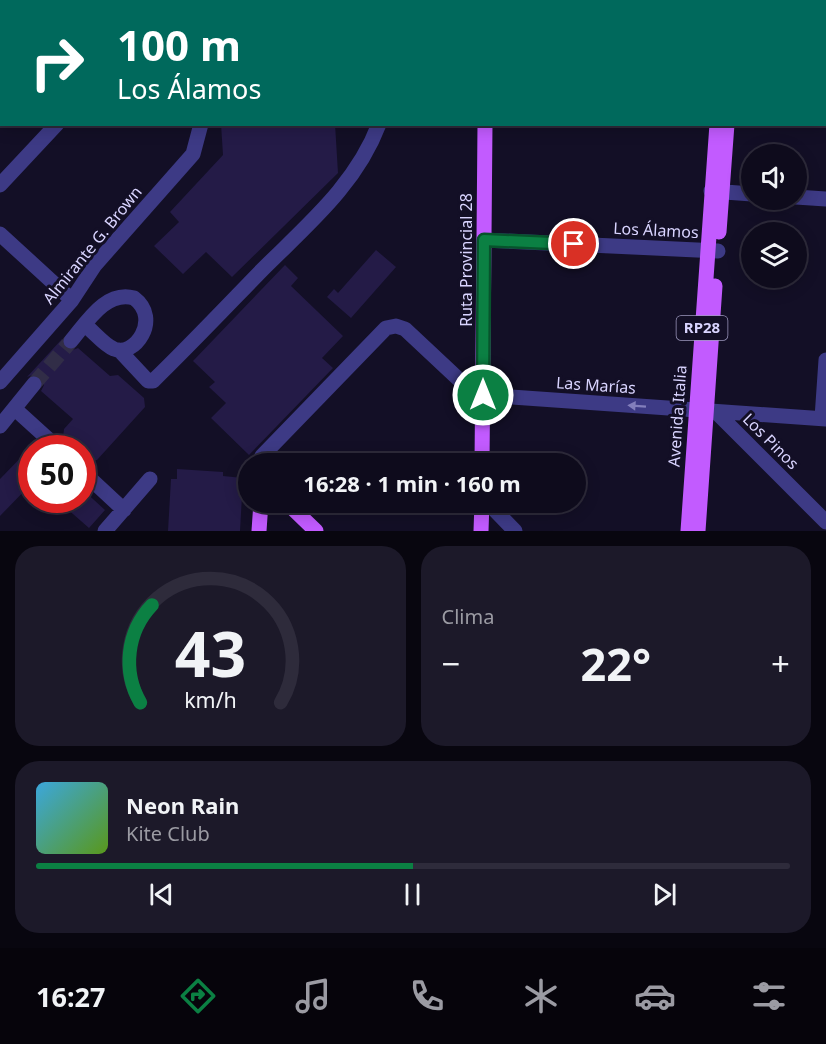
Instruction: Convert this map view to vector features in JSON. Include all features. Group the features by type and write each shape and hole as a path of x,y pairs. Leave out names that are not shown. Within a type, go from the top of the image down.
{"main road":[{"name":"Ruta Provincial 28","path":"482,453 485,126"},
{"name":"Avenida Italia","path":"698,531 717,191 717,126"},
{"name":"Avenida Italia","path":"717,191 728,126"},
{"name":"Avenida Italia","path":"688,531 706,411"},
{"path":"259,531 260,513"},
{"path":"297,513 316,531"},
{"path":"482,513 482,531"}],"street":[{"path":"0,185 55,126"},
{"name":"Almirante G. Brown","path":"0,382 72,300 95,265 193,154 200,126"},
{"path":"119,350 148,381 153,381 322,210 356,171 370,148 378,126"},
{"path":"717,191 741,193"},
{"path":"807,198 826,199"},
{"path":"0,234 72,300"},
{"name":"Los Álamos","path":"484,240 713,251"},
{"path":"71,341 85,325 114,297 135,298 146,310 148,320 146,327 131,347 119,350 115,350 85,325"},
{"path":"265,453 386,328 396,326 405,329 468,388 483,395"},
{"path":"824,418 826,360"},
{"path":"0,426 34,384"},
{"name":"Las Marías","path":"483,395 824,418"},
{"path":"15,409 44,435"},
{"name":"Los Pinos","path":"706,411 826,522"},
{"path":"105,531 150,479"},
{"path":"96,484 124,510"},
{"path":"498,513 515,531"}],"building":[{"path":"221,126 335,126 338,173 232,277 206,252 183,274 154,246 179,222 170,212 223,155"},
{"path":"376,250 396,267 351,318 327,297 334,289 338,293"},
{"path":"285,265 298,278 291,286 343,336 322,358 333,368 251,453 247,453 211,418 226,403 209,387 215,382 193,361"},
{"path":"62,339 65,349 70,351 78,348 110,376 118,375 144,398 145,407 96,460 96,435 63,435 64,429 73,419 41,391 44,385 41,377 35,374 27,377"},
{"path":"18,460 18,497 0,516 0,479"},
{"path":"177,469 223,472 223,476 238,478 240,531 168,531 171,479 177,479"},
{"path":"96,502 105,510 89,528 72,513 96,513"}],"tunnel":[{"path":"34,384 71,341"}],"route":[{"path":"483,395 484,240 574,244"}]}
